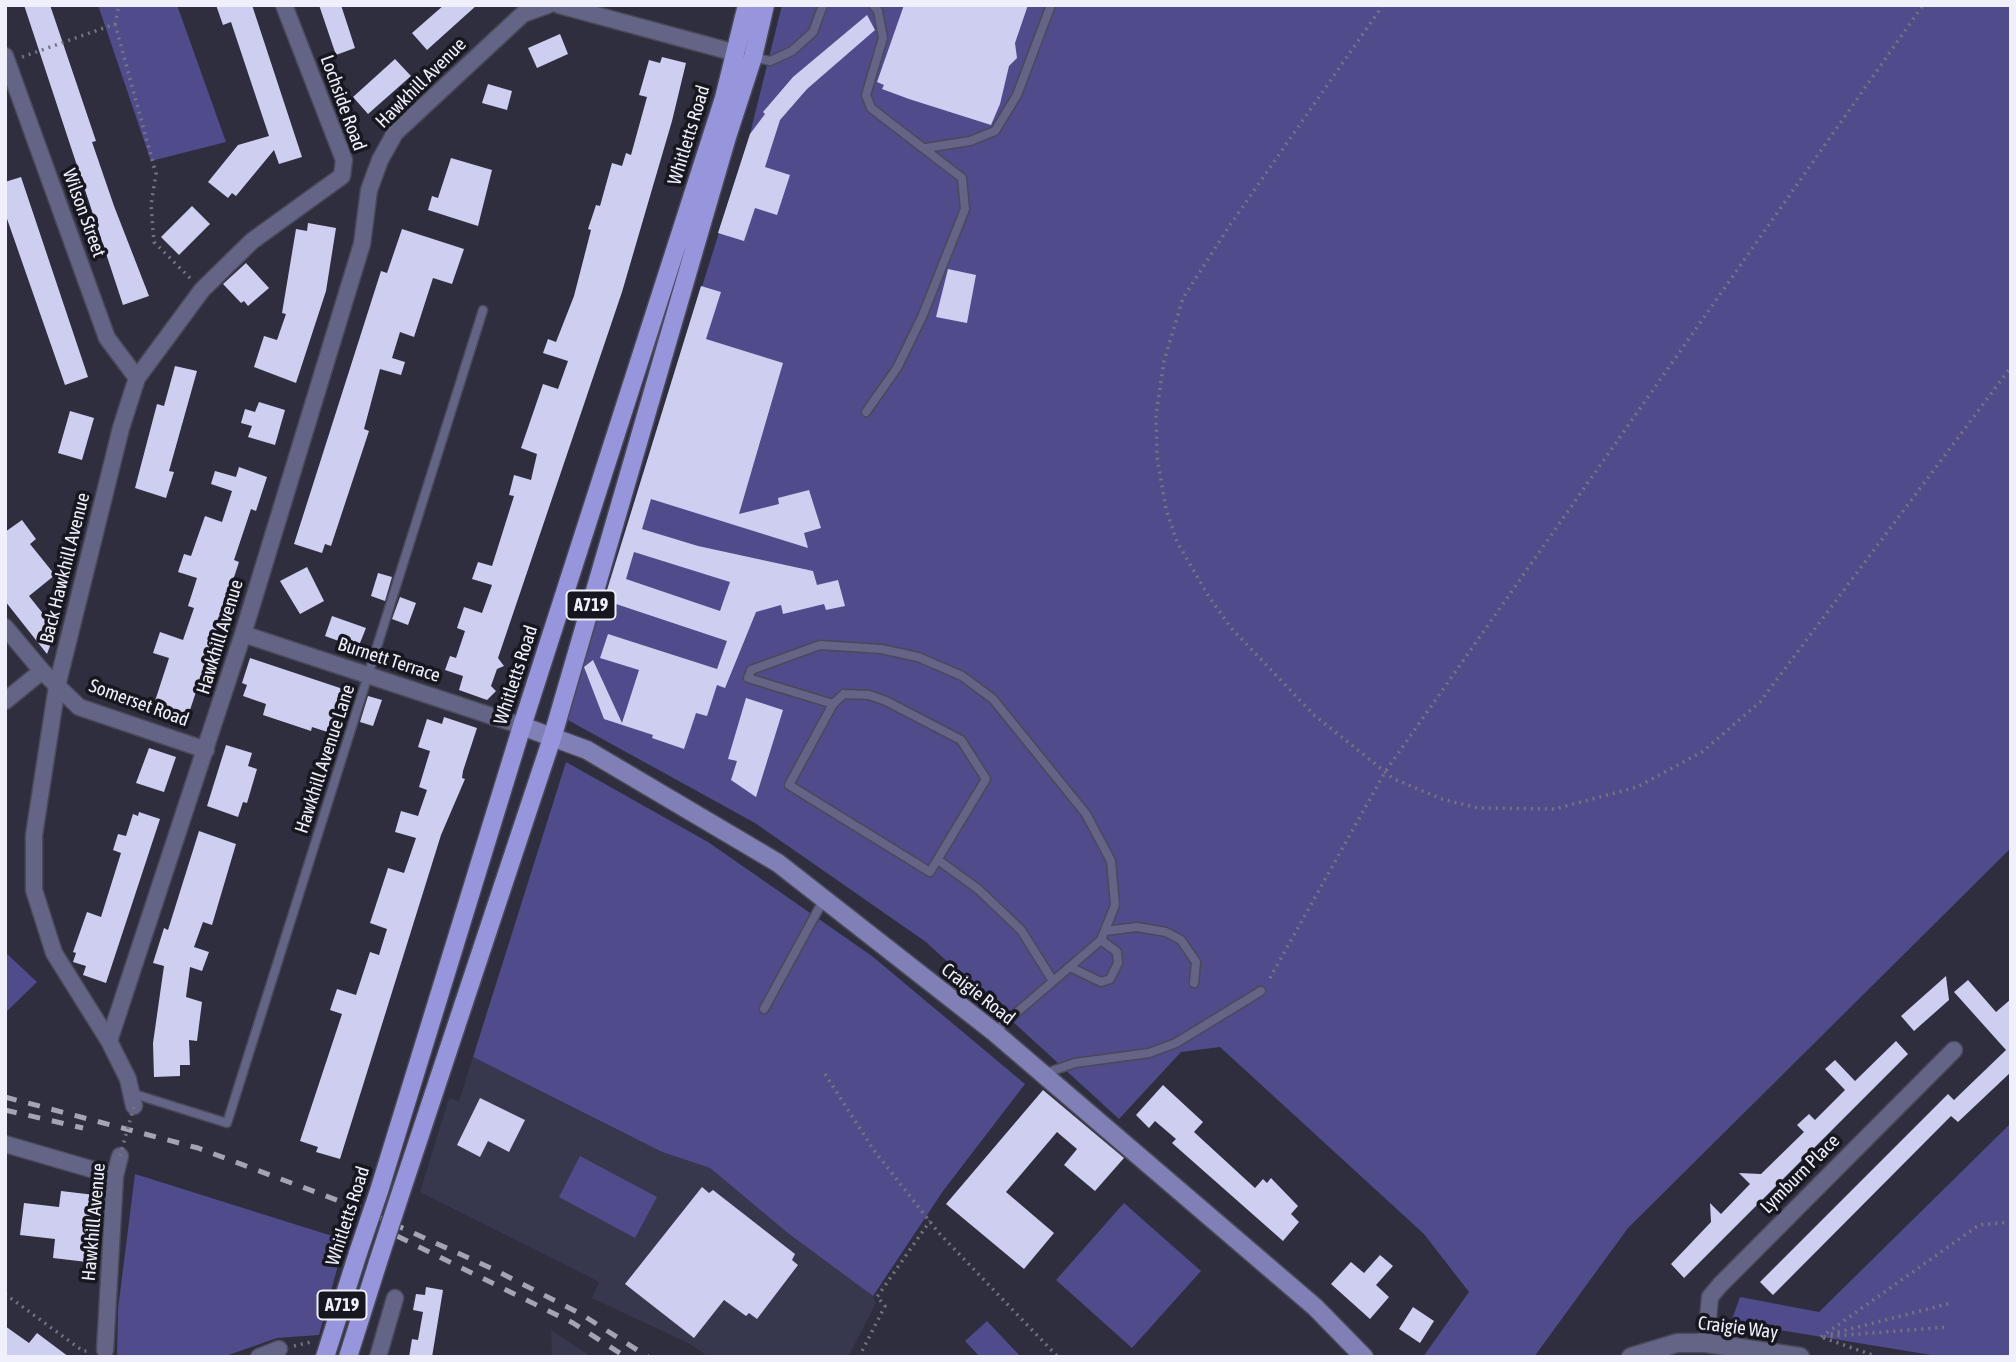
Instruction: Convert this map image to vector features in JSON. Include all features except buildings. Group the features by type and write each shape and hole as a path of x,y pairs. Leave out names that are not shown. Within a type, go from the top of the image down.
{"main road":[{"name":"Whitletts Road","path":"348,1357 553,736 727,137 744,55 747,5"},
{"name":"Whitletts Road","path":"325,1357 522,726 724,98 765,5"},
{"name":"Craigie Road","path":"522,726 587,750 778,863 994,1032 1315,1307 1364,1357"}],"street":[{"name":"Lochside Road","path":"284,5 344,160 342,176"},
{"name":"Hawkhill Avenue","path":"109,1041 243,634 362,244 369,190 380,160 395,133 513,23 523,14 548,5"},
{"path":"559,5 744,55"},
{"name":"Wilson Street","path":"6,59 107,338 137,378"},
{"name":"Back Hawkhill Avenue","path":"109,1041 54,953 34,890 34,835 57,686 121,428 137,378 202,290 252,241 342,176"},
{"name":"Somerset Road","path":"5,627 42,671 79,707 206,750"},
{"name":"Burnett Terrace","path":"243,634 522,726"},
{"path":"5,701 42,671"},
{"path":"109,1041 128,1079 133,1100"},
{"name":"Lymburn Place","path":"1706,1343 1710,1297 1720,1285 1954,1051"},
{"path":"5,1144 115,1176"},
{"name":"Hawkhill Avenue","path":"105,1350 115,1176 120,1156"},
{"path":"378,1357 395,1298"},
{"name":"Craigie Way","path":"1631,1357 1677,1343 1706,1343 1800,1357"},
{"path":"259,1357 279,1349"}],"lane":[{"path":"744,55 770,61 792,51 813,32 823,5"},
{"path":"866,412 897,368 922,317 965,209 962,178 871,108 866,95 883,38 878,11 873,5"},
{"path":"926,148 988,135 1004,120 1051,5"},
{"name":"Hawkhill Avenue Lane","path":"133,1100 227,1123 483,310"},
{"path":"832,704 748,678 751,670 820,645 881,649 918,657 962,676 993,699 1086,814 1111,861 1115,905 1101,940 994,1032"},
{"path":"844,694 869,695 961,740 986,779 930,872 789,785 832,704 844,694"},
{"path":"938,860 978,889 1021,930 1053,981"},
{"path":"764,1009 824,900"},
{"path":"1105,931 1137,926 1166,932 1181,940 1196,962 1194,983"},
{"path":"1070,967 1101,982 1110,979 1116,971 1117,952 1101,940"},
{"path":"1043,1074 1075,1063 1149,1053 1176,1043 1261,991"},
{"path":"421,1056 443,1066"}],"path":[{"path":"119,5 115,24 156,174 151,205 153,242 202,290"},
{"path":"1383,5 1228,228 1183,298 1164,361 1156,415 1157,457 1166,509 1177,542 1209,597 1232,629 1314,715 1385,772 1416,790 1478,808 1555,810 1637,787 1702,752 1760,702 2011,367"},
{"path":"1270,978 1385,772 1923,5"},
{"path":"6,59 115,24"},
{"path":"825,1074 873,1149 930,1221 1058,1357"},
{"name":"Hawkhill Avenue","path":"120,1156 133,1100"},
{"path":"859,1357 885,1306 877,1297 930,1221"},
{"path":"1821,1337 1979,1225 2011,1222"},
{"path":"5,1294 83,1351 105,1350"},
{"path":"1821,1337 1951,1303"},
{"path":"1821,1337 1948,1327"},
{"path":"1821,1337 1878,1357"},
{"path":"298,1345 312,1342"}],"shaded area":[{"path":"98,5 177,5 226,142 151,161"},
{"path":"782,5 2011,5 2011,848 1628,1228 1534,1357 1423,1357 1469,1292 1424,1234 1220,1047 1181,1052 1119,1119 926,942 755,823 566,719 750,134"},
{"path":"566,762 708,842 872,956 1025,1084 943,1191 873,1296 789,1234 710,1168 662,1152 473,1057"},
{"path":"5,952 37,982 5,1013"},
{"path":"473,1057 662,1152 710,1168 789,1234 873,1296 876,1303 848,1357 709,1357 690,1344 592,1298 599,1282 420,1192 449,1098 459,1101"},
{"path":"2011,1123 2011,1357 1943,1357 1731,1322 1740,1297 1819,1312"},
{"path":"580,1156 657,1197 635,1238 559,1197"},
{"path":"135,1174 345,1240 319,1335 277,1338 223,1357 117,1357 118,1309"},
{"path":"1124,1203 1201,1271 1132,1348 1056,1280"},
{"path":"987,1321 1021,1357 980,1357 965,1341"},
{"path":"551,1330 592,1357 552,1357"}],"railway":[{"path":"5,1097 198,1148 358,1208 493,1269 581,1314 648,1357"},
{"path":"5,1110 83,1128"},
{"path":"397,1236 573,1323 626,1357"}]}
